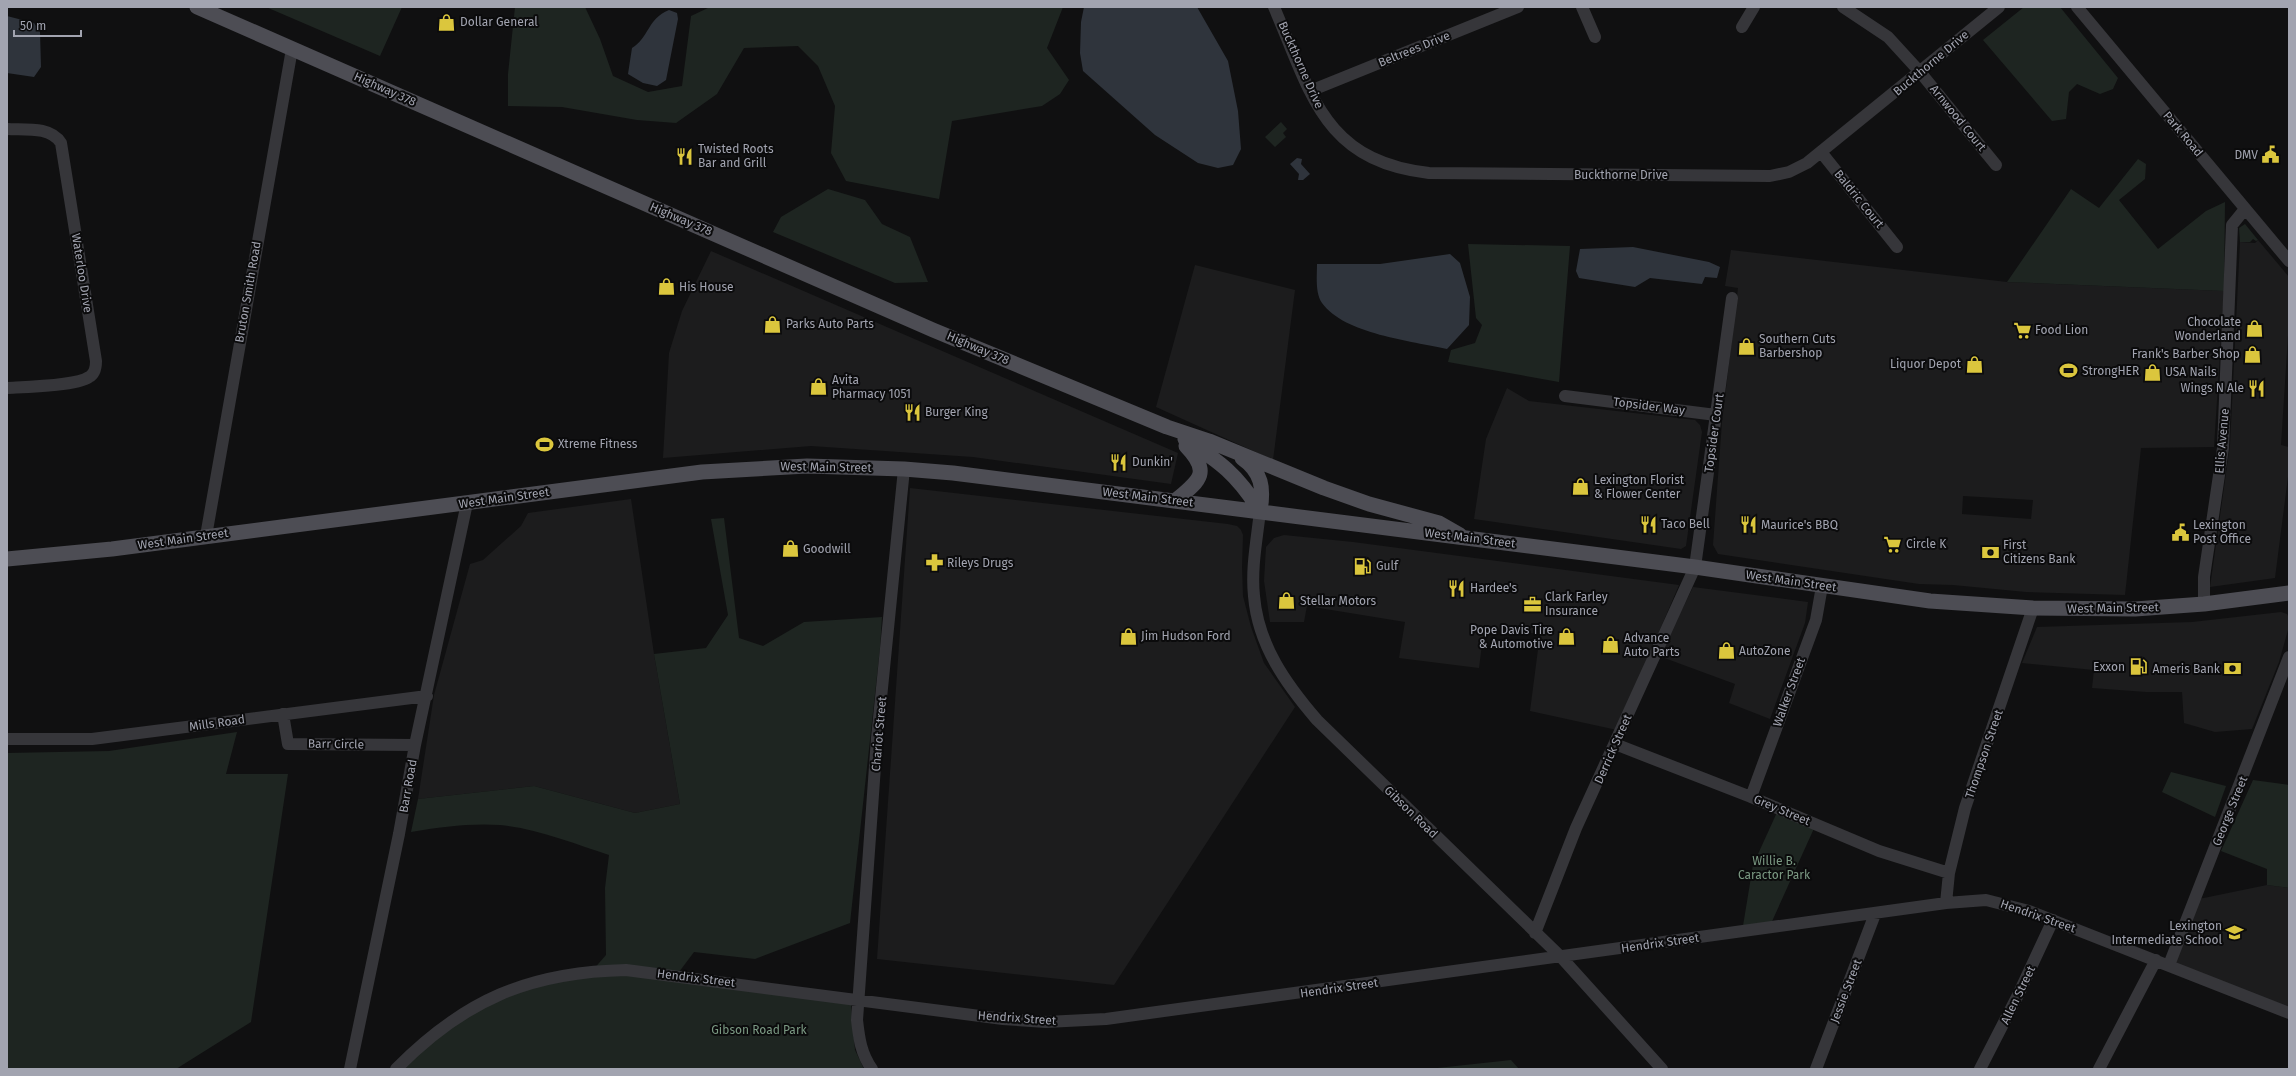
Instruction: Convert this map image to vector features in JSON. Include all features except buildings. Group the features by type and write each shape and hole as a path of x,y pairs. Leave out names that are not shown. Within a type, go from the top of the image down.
{"main road":[{"name":"Highway 378","path":"197,7 933,330 1167,427"},
{"path":"1167,427 1230,450 1335,493 1439,522 1463,537"},
{"path":"1167,427 1194,454 1199,461 1201,469 1195,484 1175,501"},
{"path":"1167,427 1223,464 1240,482 1260,511"},
{"path":"1230,450 1247,462 1259,475 1263,489 1260,511"},
{"name":"West Main Street","path":"7,559 68,554 467,503 656,476 755,467 807,466 904,469 953,473 1695,567 1930,601 2033,608 2135,609 2204,604 2289,593"}],"street":[{"name":"Buckthorne Drive","path":"1274,7 1310,91 1334,129 1364,155 1381,163 1406,170 1421,172 1770,176 1798,168 1821,152 1999,7"},
{"name":"Beltrees Drive","path":"1310,91 1518,7"},
{"path":"1582,7 1595,37"},
{"path":"1742,27 1754,7"},
{"path":"1843,7 1888,36 1920,72"},
{"name":"Park Road","path":"2077,7 2289,260"},
{"name":"Bruton Smith Road","path":"206,536 292,49"},
{"name":"Arnwood Court","path":"1920,72 1996,165"},
{"name":"Waterloo Drive","path":"7,129 49,132 56,136 61,143 96,361 96,369 89,377 73,381 7,388"},
{"name":"Baldric Court","path":"1821,152 1897,247"},
{"name":"Ellis Avenue","path":"2204,604 2204,577 2223,441 2232,225 2244,208"},
{"name":"Topsider Court","path":"1695,567 1732,298"},
{"name":"Topsider Way","path":"1565,396 1716,415"},
{"name":"Chariot Street","path":"872,1069 866,1060 860,1041 857,1020 878,738 904,469"},
{"name":"Barr Road","path":"350,1069 399,834 415,745 427,696 467,503"},
{"name":"Gibson Road","path":"1260,511 1254,560 1254,595 1270,653 1280,674 1317,720 1561,957 1662,1069"},
{"name":"Derrick Street","path":"1535,932 1562,860 1695,567"},
{"name":"Walker Street","path":"1751,797 1816,620 1822,586"},
{"name":"Thompson Street","path":"1946,903 1949,873 1966,808 2033,608"},
{"name":"George Street","path":"2169,965 2289,657"},
{"name":"Mills Road","path":"7,739 92,739 427,696"},
{"name":"Barr Circle","path":"283,714 288,744 415,745"},
{"name":"Grey Street","path":"1615,744 1751,797 1879,850 1949,873"},
{"name":"Hendrix Street","path":"396,1069 432,1036 475,1005 524,984 575,973 633,971 1020,1021 1080,1022 1875,914 1946,903 1996,901 2054,920 2289,1013"},
{"name":"Jessie Street","path":"1816,1069 1875,914"},
{"name":"Allen Street","path":"1980,1069 2015,1002 2054,920"},
{"path":"2099,1069 2156,960"}],"shaded area":[{"path":"1084,7 1197,7 1228,61 1238,111 1241,149 1233,165 1218,168 1198,163 1155,135 1083,71 1080,53 1081,22"},
{"path":"669,10 677,13 678,19 666,80 657,86 643,83 628,74 632,48 642,39 656,18"},
{"path":"7,16 34,23 40,32 41,67 34,77 7,73"},
{"path":"1297,158 1302,159 1301,164 1310,174 1303,180 1298,180 1299,174 1290,164"},
{"path":"2258,240 2289,277 2289,320 2281,445 2289,447 2289,469 2275,578 2210,587 2230,445 2240,242 2255,243"},
{"path":"1633,247 1709,262 1720,267 1717,278 1705,277 1702,284 1650,278 1635,287 1579,278 1576,271 1580,249"},
{"path":"1731,250 2007,282 2224,291 2214,447 2141,448 2125,595 2026,592 1953,585 1919,584 1718,554 1713,545 1722,422 1738,288 1725,286","holes":["1963,496 2033,500 2031,519 1962,514"]},
{"path":"711,251 1178,453 1171,484 973,457 811,446 663,458 669,353 682,311"},
{"path":"1450,254 1460,263 1470,297 1469,325 1447,349 1380,335 1362,329 1332,314 1322,303 1318,294 1317,264 1380,264"},
{"path":"1195,265 1295,290 1273,460 1156,407"},
{"path":"1507,388 1529,401 1695,420 1700,425 1702,432 1686,546 1681,549 1474,519 1486,439"},
{"path":"910,488 1228,524 1237,526 1241,530 1243,535 1243,596 1251,627 1264,663 1295,707 1114,985 877,959"},
{"path":"631,499 654,654 680,804 635,813 534,786 418,799 434,695 470,564 483,560 521,526 528,513"},
{"path":"1284,535 1353,542 1679,585 1617,730 1530,711 1540,634 1484,628 1479,668 1399,658 1405,622 1307,606 1304,622 1270,622 1264,581 1266,547 1274,538"},
{"path":"1693,587 1808,602 1805,623 1770,719 1729,703 1735,684 1659,656"},
{"path":"2281,612 2287,614 2289,618 2288,630 2279,662 2252,729 2215,732 2184,723 2182,692 2146,692 2092,688 2094,670 2022,663 2037,627 2192,622"},
{"name":"Lexington Intermediate School","path":"2267,885 2289,888 2289,1013 2169,965 2194,900"}],"green space":[{"path":"266,7 402,7 380,56"},
{"path":"515,7 585,7 600,39 613,76 648,92 682,86 691,16 710,7 1063,7 1047,48 1069,80 1060,94 1042,106 952,121 939,199 846,181 831,153 835,106 818,66 798,46 744,48 717,94 676,123 637,120 562,107 508,106 508,74"},
{"path":"2024,7 2060,7 2118,78 2113,89 2100,94 2077,84 2069,92 2066,119 2052,121 1983,40"},
{"path":"1281,122 1287,129 1283,133 1286,137 1275,147 1265,137"},
{"path":"2138,159 2146,164 2145,179 2119,200 2158,249 2206,211 2225,202 2224,291 2007,282 2071,189 2099,208"},
{"path":"828,189 865,200 882,224 910,237 928,282 895,283 773,232 781,217"},
{"path":"2245,224 2258,240 2256,241 2253,239 2250,242 2240,242 2239,228"},
{"path":"1468,244 1570,246 1559,382 1448,362 1451,350 1475,343 1482,325 1476,318"},
{"name":"Gibson Road Park","path":"724,518 739,638 763,646 804,622 882,617 880,648 850,923 755,959 694,952 679,972 851,1004 855,1050 864,1069 396,1069 475,1005 592,971 606,955 605,888 609,855 569,841 527,829 500,825 456,826 411,832 418,799 534,786 635,813 680,804 654,654 706,648 728,615 711,519"},
{"path":"237,732 226,774 288,774 251,1022 176,1069 7,1069 7,753 109,751"},
{"path":"2171,772 2226,786 2215,817 2162,792"},
{"path":"2253,780 2289,785 2289,888 2267,885 2267,869 2221,851"},
{"name":"Willie B. Caractor Park","path":"1779,808 1816,824 1769,928 1742,932 1753,865"},
{"path":"1511,1060 1519,1069 1428,1069"}],"place":[{"name":"Dollar General","path":"447,22"},
{"name":"DMV","path":"2271,155"},
{"name":"Twisted Roots Bar and Grill","path":"685,156"},
{"name":"His House","path":"666,287"},
{"name":"Parks Auto Parts","path":"773,324"},
{"name":"Chocolate Wonderland","path":"2254,329"},
{"name":"Food Lion","path":"2022,330"},
{"name":"Southern Cuts Barbershop","path":"1746,346"},
{"name":"Frank's Barber Shop","path":"2253,354"},
{"name":"Liquor Depot","path":"1974,364"},
{"name":"StrongHER","path":"2069,371"},
{"name":"USA Nails","path":"2152,372"},
{"name":"Avita Pharmacy 1051","path":"819,387"},
{"name":"Wings N Ale","path":"2257,388"},
{"name":"Burger King","path":"912,412"},
{"name":"Xtreme Fitness","path":"545,444"},
{"name":"Dunkin'","path":"1119,462"},
{"name":"Lexington Florist & Flower Center","path":"1581,487"},
{"name":"Taco Bell","path":"1648,524"},
{"name":"Maurice's BBQ","path":"1748,525"},
{"name":"Lexington Post Office","path":"2180,532"},
{"name":"Circle K","path":"1893,544"},
{"name":"Goodwill","path":"790,549"},
{"name":"First Citizens Bank","path":"1990,552"},
{"name":"Rileys Drugs","path":"934,563"},
{"name":"Gulf","path":"1363,566"},
{"name":"Hardee's","path":"1457,588"},
{"name":"Stellar Motors","path":"1287,601"},
{"name":"Clark Farley Insurance","path":"1532,604"},
{"name":"Jim Hudson Ford","path":"1128,636"},
{"name":"Pope Davis Tire & Automotive","path":"1566,637"},
{"name":"Advance Auto Parts","path":"1611,645"},
{"name":"AutoZone","path":"1726,651"},
{"name":"Exxon","path":"2138,667"},
{"name":"Ameris Bank","path":"2233,669"},
{"name":"Lexington Intermediate School","path":"2235,933"}]}
